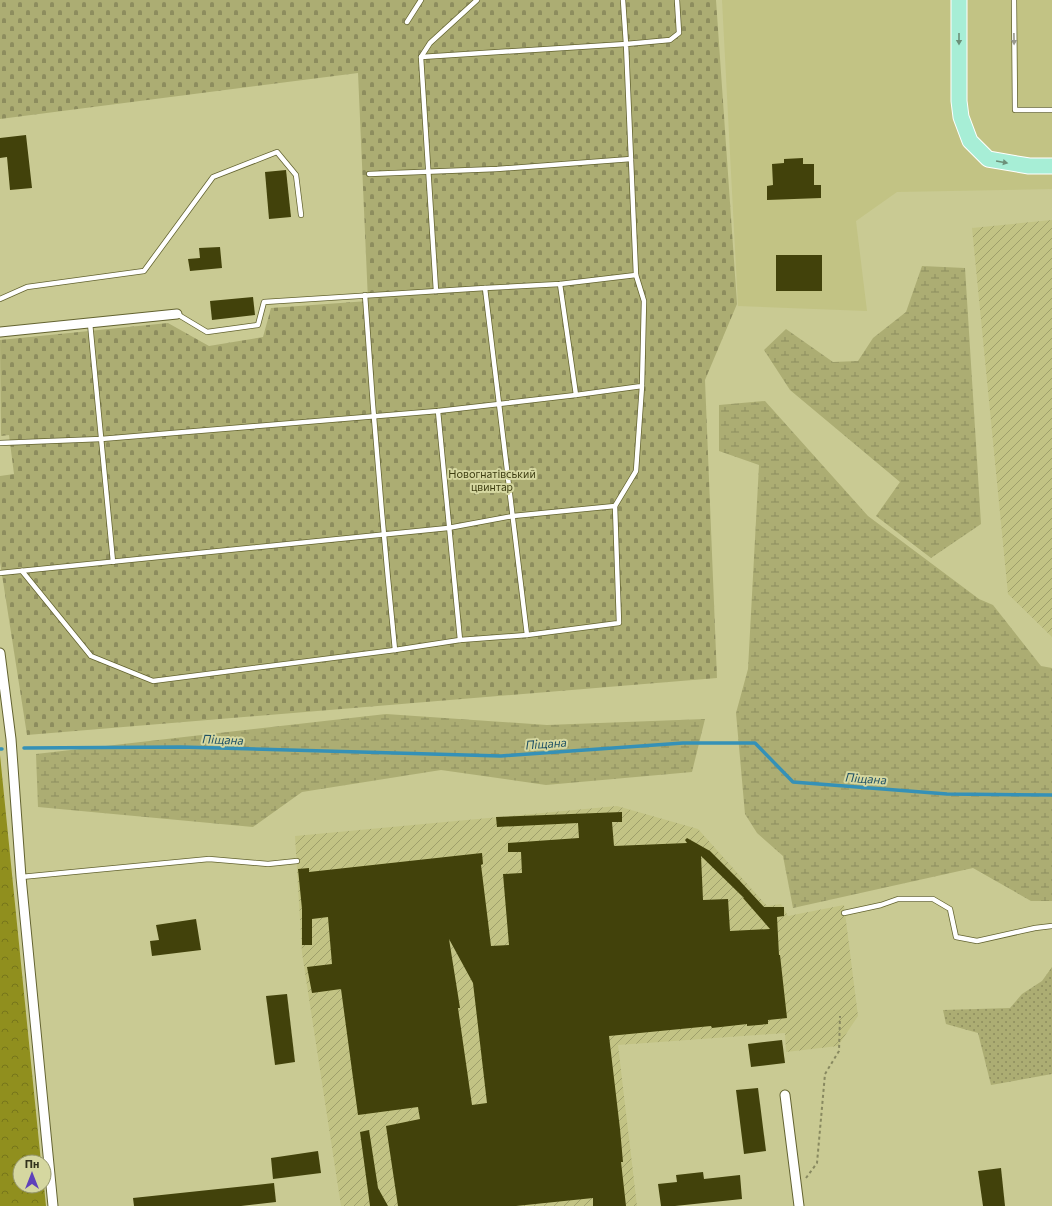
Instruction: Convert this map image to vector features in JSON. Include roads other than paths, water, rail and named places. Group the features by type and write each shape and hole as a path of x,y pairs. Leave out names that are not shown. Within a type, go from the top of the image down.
{"main road":[{"path":"959,0 959,101 962,117 970,141 988,159 1029,166 1052,166"}],"street":[{"path":"0,332 177,314"},
{"path":"0,653 10,739 21,877 52,1206"},
{"path":"785,1095 799,1206"}],"lane":[{"path":"407,22 421,0"},
{"path":"436,291 421,57 430,42 477,0"},
{"path":"22,571 91,656 153,681 395,650 460,640 527,635 619,623 615,506 636,470 642,386 644,301 636,275 623,0"},
{"path":"421,57 670,40 679,33 677,0"},
{"path":"1014,0 1016,110 1052,110"},
{"path":"0,299 27,287 144,271 213,178 277,152 296,175 301,215"},
{"path":"369,174 498,169 631,159"},
{"path":"177,314 207,332 258,325 264,302 560,284 636,275"},
{"path":"560,284 576,395"},
{"path":"485,288 527,635"},
{"path":"365,296 383,535 395,650"},
{"path":"90,323 113,562"},
{"path":"0,443 101,439 438,411 642,386"},
{"path":"438,411 448,528 460,640"},
{"path":"0,573 448,528 513,516 615,506"},
{"path":"21,877 209,859 268,864 297,861"},
{"path":"844,913 881,905 898,899 933,898 950,909 956,937 977,941 1035,928 1052,926"}],"waterway":[{"name":"Піщана","path":"24,748 181,747 501,756 683,743 755,743 793,782 947,794 1052,795"}],"park label":[{"name":"Новогнатівський цвинтар","path":"492,479"}]}
